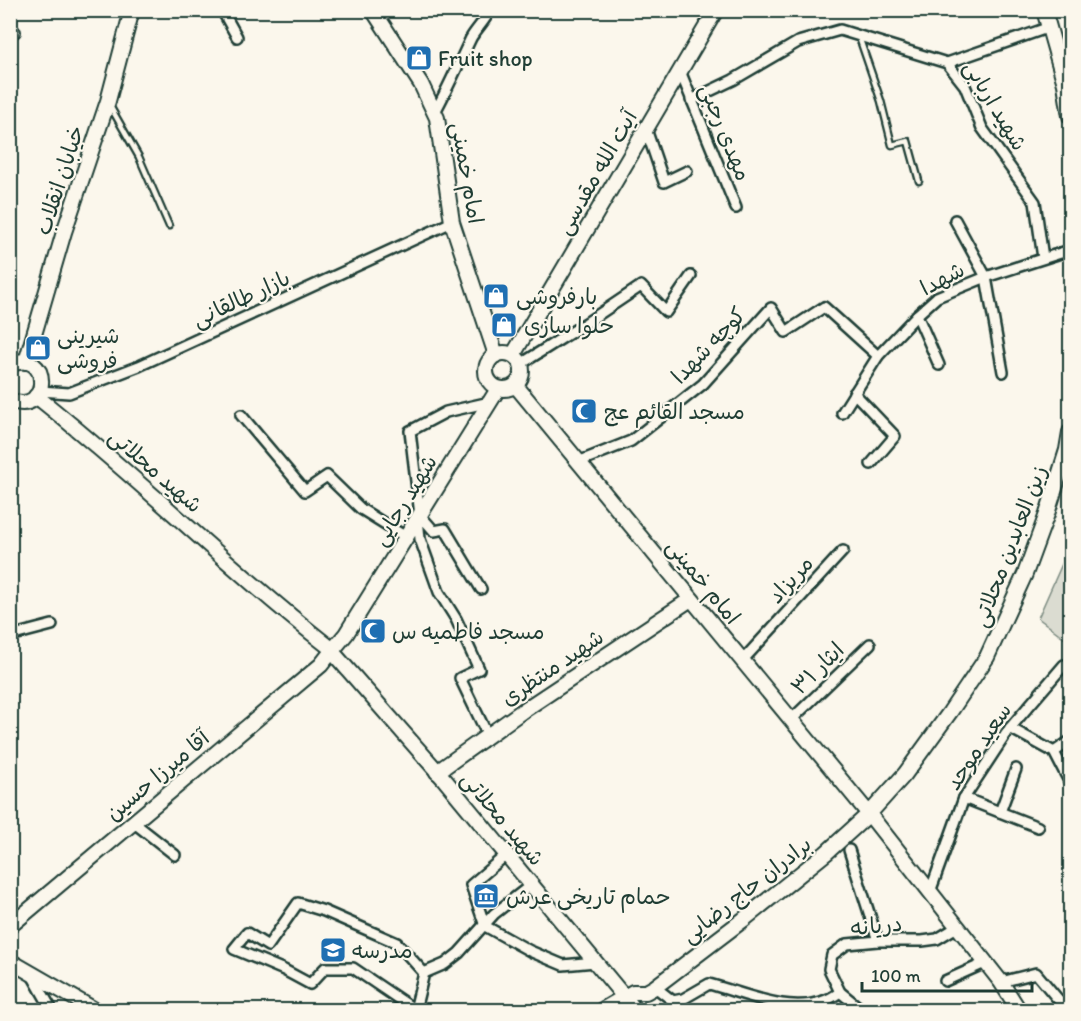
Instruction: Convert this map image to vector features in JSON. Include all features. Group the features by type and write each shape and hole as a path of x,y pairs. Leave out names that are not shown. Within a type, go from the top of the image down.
{"main road":[{"name":"خیابان انقلاب","path":"26,362 61,241 108,101 132,10"},
{"name":"امام خمینی","path":"373,10 421,84 438,118 453,222 496,355"},
{"name":"آیت الله مقدسی","path":"517,360 646,129 716,10"},
{"path":"1044,10 1065,84 1071,116"},
{"path":"507,353 517,360 522,376 516,386 504,390 498,389 489,381 486,376 487,364 496,355 507,353"},
{"path":"10,365 26,362 36,368 42,379 38,394 25,403 13,405"},
{"name":"امام خمینی","path":"516,386 864,809 1001,982 1019,1011"},
{"name":"شهید رجایی","path":"332,651 346,634 498,389"},
{"name":"شهید محلاتی","path":"38,394 282,610 332,651 437,772 630,1006"},
{"name":"زین العابدین محلاتی","path":"864,809 904,774 987,657 1025,574 1047,513 1071,432"},
{"name":"شهید منتظری","path":"437,772 521,712 691,598"},
{"name":"آقا میرزا حسین","path":"10,926 321,665 332,651"},
{"name":"برادران حاج رضایی","path":"651,990 825,854 864,809"},
{"path":"10,961 95,1011"},
{"path":"602,1011 630,1006 633,992 651,990"}],"street":[{"path":"222,10 237,37"},
{"path":"435,112 472,36 487,18 490,10"},
{"path":"947,63 1050,27"},
{"name":"شهید اربابی","path":"691,100 733,80 798,42 840,30 947,63 965,86 982,128 1035,202 1043,258"},
{"name":"مهدی رجبی","path":"680,71 736,208"},
{"path":"646,129 664,182 687,171"},
{"path":"955,220 986,277 1003,372"},
{"name":"بازار طالقانی","path":"38,394 69,393 139,366 453,222"},
{"name":"شهدا","path":"842,413 878,356 937,297 986,277 1071,249"},
{"path":"517,360 586,323 641,286 666,312 691,276"},
{"name":"کوچه شهدا","path":"578,462 631,441 705,382 771,308 786,332 824,307 878,356"},
{"path":"917,315 939,365"},
{"path":"854,393 895,436 871,464"},
{"path":"488,736 460,678 479,669 456,619 439,591 420,539 410,431 446,412 490,402"},
{"path":"241,415 305,491 327,477 361,509 406,537"},
{"path":"419,516 434,531 444,529 481,589"},
{"name":"مریزاد","path":"742,661 843,551"},
{"path":"10,636 52,625"},
{"name":"ایثار ۳۱","path":"790,720 870,644"},
{"name":"سعید موحد","path":"930,892 964,798 1010,728 1064,665"},
{"path":"1010,728 1054,752 1071,783"},
{"path":"1054,752 1071,741"},
{"path":"1000,812 1016,769"},
{"path":"964,798 1038,826"},
{"path":"133,822 175,855"},
{"path":"849,850 878,941"},
{"path":"506,855 471,885 484,926 563,965 595,962"},
{"path":"424,973 445,964 459,953 494,914 531,885"},
{"path":"297,903 324,911 396,943 424,973 415,1010 353,969 325,968 310,984 284,970 234,949 247,933 268,946 297,903"},
{"name":"دریانه","path":"862,1011 840,992 829,969 832,955 846,944 938,939 957,927"},
{"path":"945,981 986,963"},
{"path":"30,973 52,1011"},
{"path":"1001,982 1036,973 1068,1008"},
{"path":"651,990 673,1001 683,999 709,984 726,988 776,1008 795,1010 818,1007 840,992"}],"lane":[{"path":"859,37 881,101 892,146 908,141 919,181"},
{"path":"108,101 139,157 169,226"}],"shaded area":[{"path":"1070,546 1070,642 1038,618"}],"place":[{"name":"Fruit shop","path":"419,58"},
{"name":"بارفروشی","path":"496,296"},
{"name":"حلوا سازی","path":"504,325"},
{"name":"شیرینی فروشی","path":"38,348"},
{"name":"مسجد القائم عج","path":"584,411"},
{"name":"مسجد فاطمیه س","path":"373,631"},
{"name":"حمام تاریخی عرش","path":"486,896"},
{"name":"مدرسه","path":"333,950"}]}
